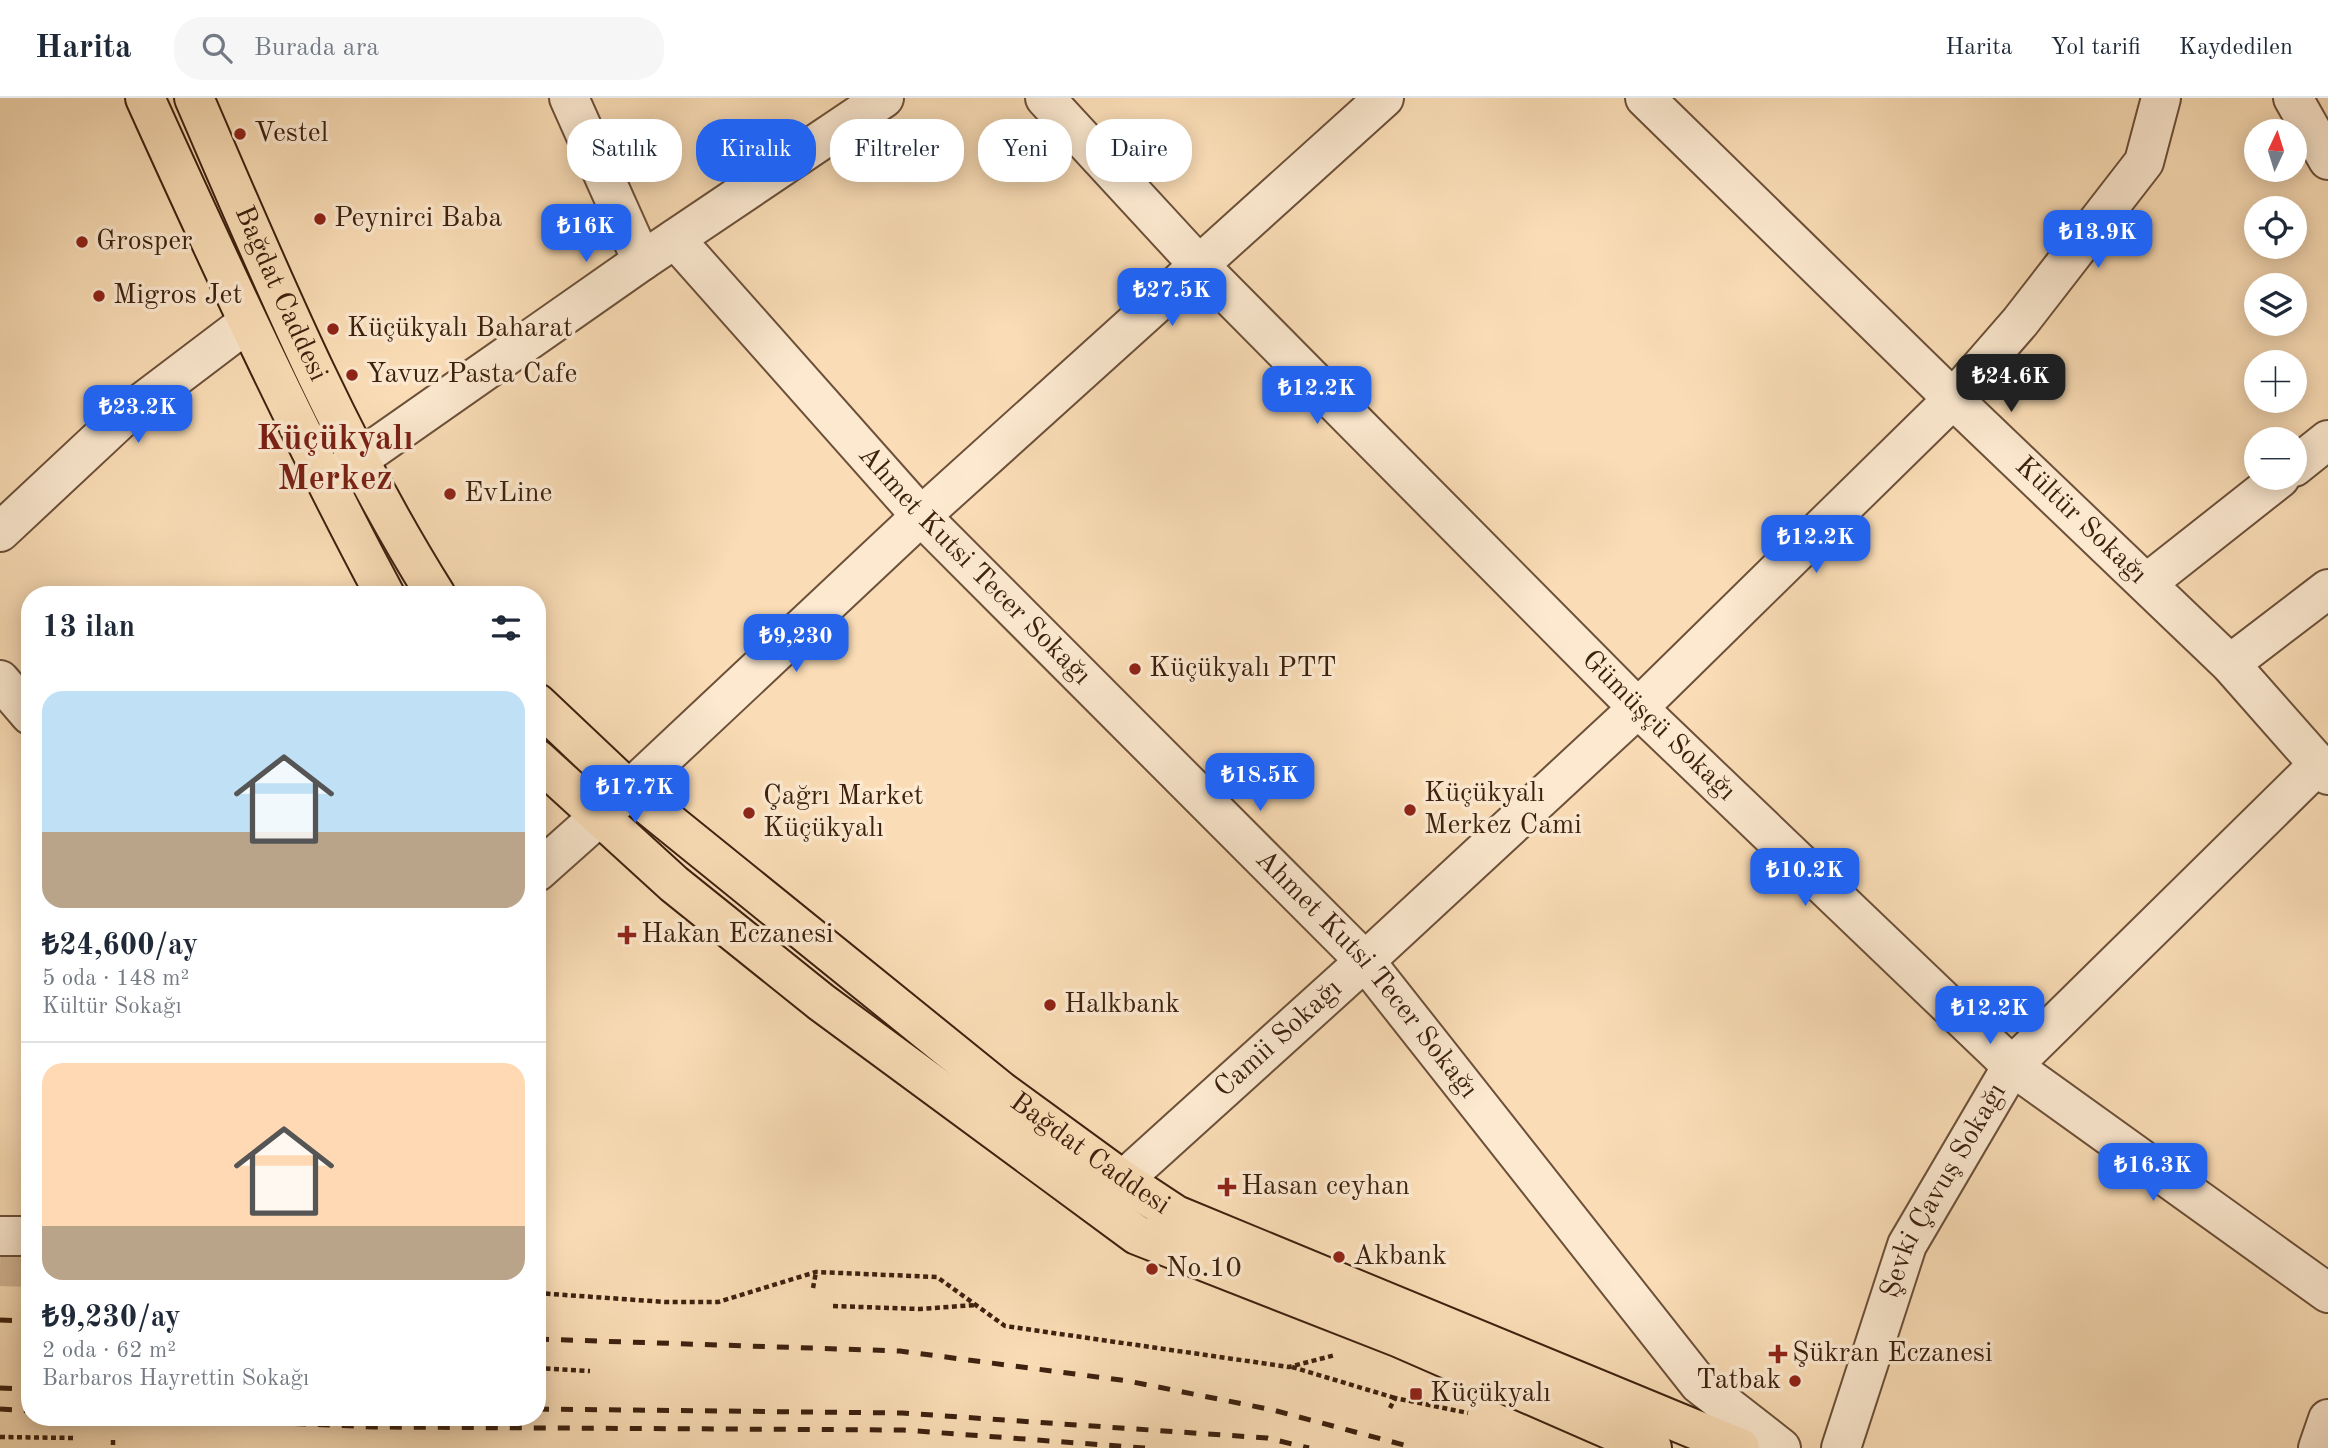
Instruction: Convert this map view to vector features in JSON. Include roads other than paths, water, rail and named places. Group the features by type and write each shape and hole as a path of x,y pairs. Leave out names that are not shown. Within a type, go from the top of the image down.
{"main road":[{"name":"Bağdat Caddesi","path":"145,98 247,323 325,483 380,586"},
{"name":"Bağdat Caddesi","path":"194,98 273,280 358,460 431,586"},
{"name":"Bağdat Caddesi","path":"546,712 629,790 1001,1091 1176,1215 1740,1448"},
{"name":"Bağdat Caddesi","path":"546,767 674,884 821,1002 1137,1235 1411,1342 1652,1448"}],"street":[{"path":"569,98 642,261"},
{"path":"325,483 642,261 884,98"},
{"name":"Gümüşçü Sokağı","path":"1045,98 1198,264 1638,708 2012,1066 2328,1293"},
{"path":"546,864 629,790 921,516 1384,98"},
{"name":"Kültür Sokağı","path":"1645,98 1953,400 2230,664 2324,769"},
{"name":"Camii Sokağı","path":"1124,1180 1638,708 1953,400 2020,322 2144,162 2161,98"},
{"path":"2293,98 2328,160"},
{"name":"Ahmet Kutsi Tecer Sokağı","path":"675,239 921,516 1365,961 1699,1384 1781,1448"},
{"path":"0,532 123,417 247,323"},
{"path":"2307,457 2328,440"},
{"path":"2147,583 2265,490"},
{"path":"2230,664 2328,589"},
{"path":"0,680 21,704"},
{"name":"Şevki Çavuş Sokağı","path":"1841,1448 1907,1245 2012,1066 2324,769"},
{"path":"0,1236 21,1236"},
{"path":"2318,1448 2328,1419"}],"tunnel":[{"path":"0,1267 21,1268"}],"railway":[{"path":"0,1320 21,1321"},
{"path":"546,1339 900,1351 1128,1381 1273,1410 1415,1448"},
{"path":"0,1388 21,1389"},
{"path":"0,1409 21,1410"},
{"path":"546,1409 902,1413 1267,1438 1309,1448"},
{"path":"352,1426 903,1430 1145,1448"}],"place":[{"name":"Vestel","path":"240,134"},
{"name":"Peynirci Baba","path":"320,219"},
{"name":"Grosper","path":"82,242"},
{"name":"Migros Jet","path":"99,296"},
{"name":"Küçükyalı Baharat","path":"333,329"},
{"name":"Yavuz Pasta Cafe","path":"352,375"},
{"name":"EvLine","path":"450,494"},
{"name":"Küçükyalı PTT","path":"1135,669"},
{"name":"Küçükyalı Merkez Cami","path":"1410,810"},
{"name":"Çağrı Market Küçükyalı","path":"749,813"},
{"name":"Hakan Eczanesi","path":"627,935"},
{"name":"Halkbank","path":"1050,1005"},
{"name":"Hasan ceyhan","path":"1227,1187"},
{"name":"Akbank","path":"1339,1257"},
{"name":"No.10","path":"1152,1269"},
{"name":"Şükran Eczanesi","path":"1778,1354"},
{"name":"Tatbak","path":"1795,1381"},
{"name":"Küçükyalı","path":"1416,1394"}],"district":[{"name":"Küçükyalı Merkez","path":"335,459"}]}
